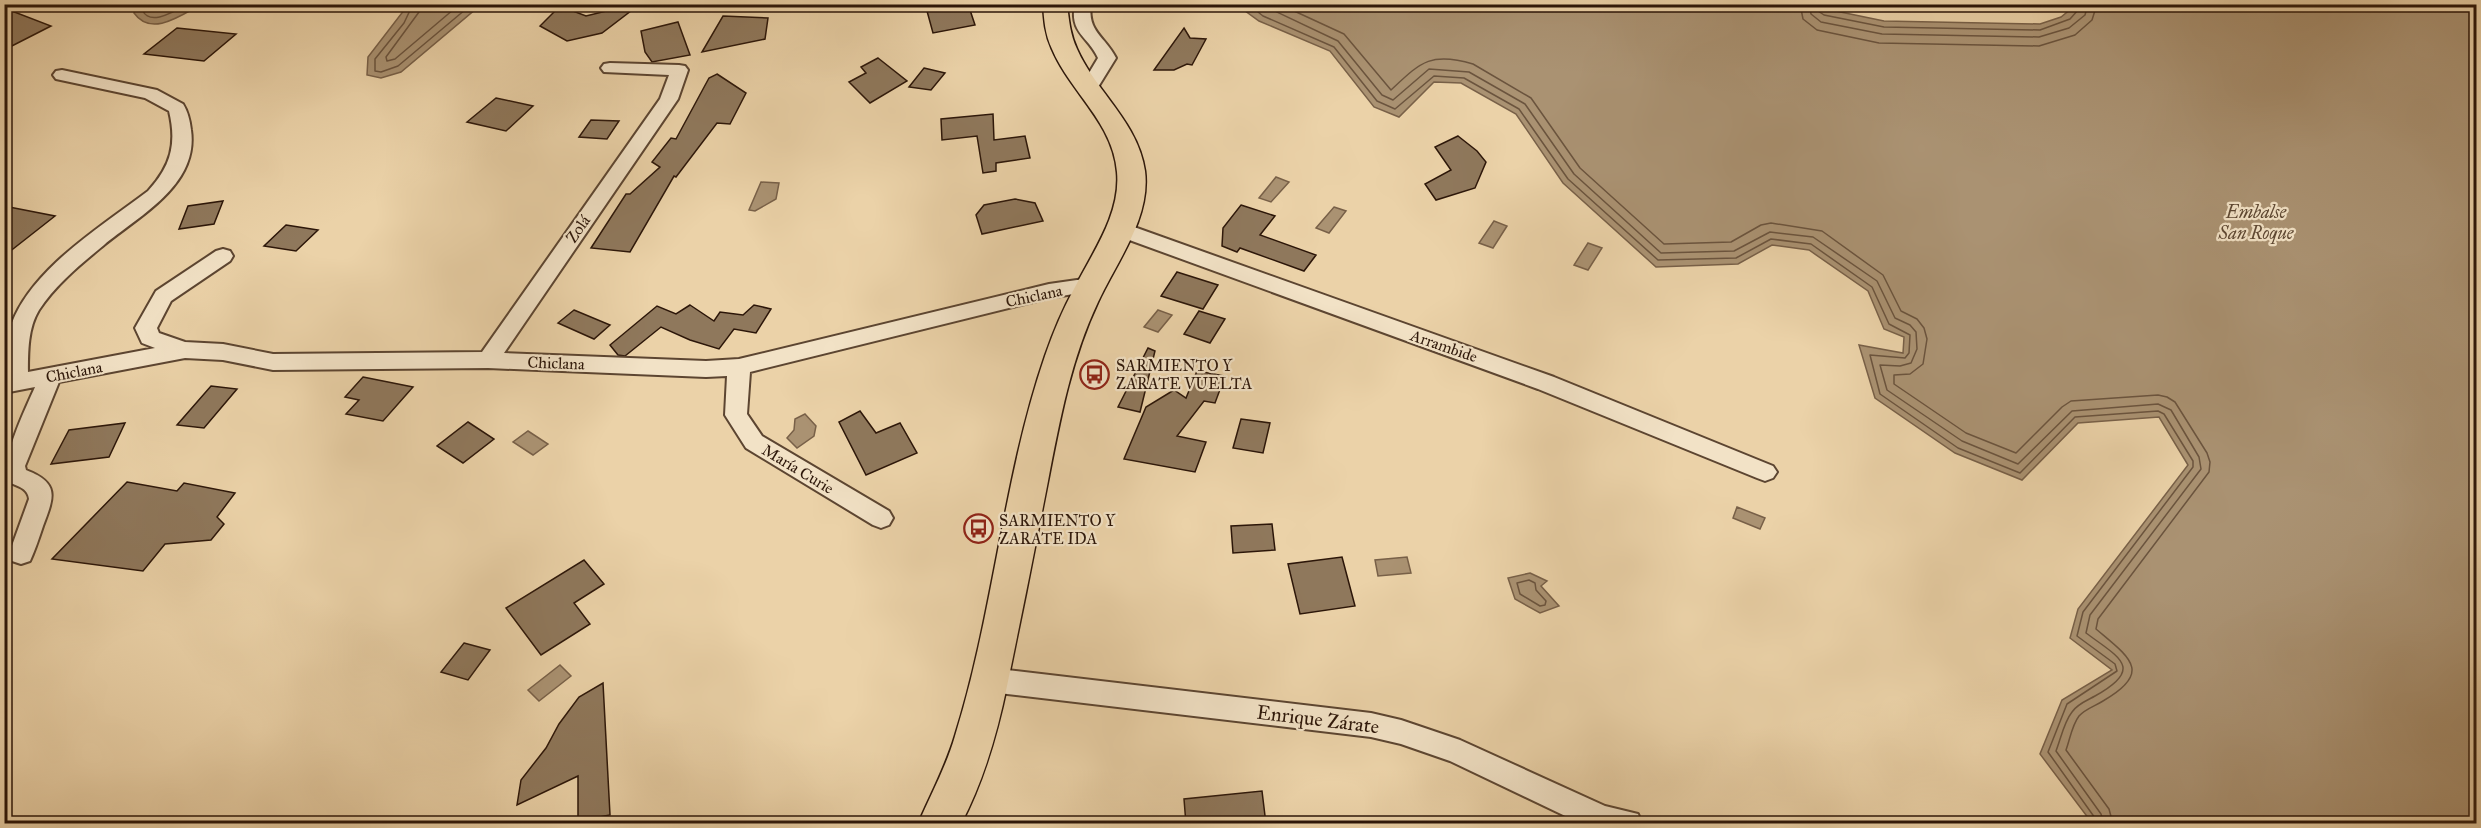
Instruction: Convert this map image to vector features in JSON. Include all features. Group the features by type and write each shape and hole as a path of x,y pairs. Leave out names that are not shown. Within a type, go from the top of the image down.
{"main road":[{"path":"939,824 949,807 969,757 990,680 1052,380 1069,333 1120,229 1128,201 1131,170 1123,141 1065,51 1057,26 1055,4"}],"street":[{"path":"1083,4 1081,12 1083,23 1090,38 1105,50 1107,58 1089,88"},
{"name":"Zolá","path":"488,360 669,99 679,70 610,69"},
{"name":"Chiclana","path":"62,75 151,94 177,108 182,124 180,164 170,180 155,195 52,278 31,302 21,326 11,384 185,350 224,352 273,362 488,360 706,369 739,367 1049,291 1091,285"},
{"name":"Arrambide","path":"1120,229 1546,383 1765,472"},
{"path":"185,350 150,338 146,328 163,296 223,256"},
{"name":"María Curie","path":"739,367 736,415 754,442 881,518"},
{"path":"21,554 41,499 40,490 32,482 16,476 14,466 50,377"},
{"name":"Enrique Zárate","path":"990,680 1401,730 1433,741 1602,819 1628,824"}],"water":[{"path":"135,4 200,5 175,19 157,24 141,20 134,13"},
{"name":"Embalse San Roque","path":"1818,4 1826,9 1884,21 2040,24 2061,17 2077,4 2476,5 2476,823 2092,823 2040,754 2062,700 2112,670 2070,638 2078,609 2188,465 2159,417 2078,423 2022,480 1955,453 1875,398 1859,345 1903,353 1904,337 1884,329 1868,291 1809,250 1772,245 1738,264 1656,267 1563,183 1516,114 1461,83 1434,82 1399,117 1374,107 1330,51 1259,21 1237,5"},
{"path":"408,5 486,5 476,9 401,72 381,78 367,75 368,57"},
{"path":"1276,177 1289,182 1271,202 1259,198"},
{"path":"761,182 779,183 776,199 755,211 749,210"},
{"path":"1334,207 1346,211 1329,233 1316,228"},
{"path":"1494,221 1507,226 1493,248 1479,243"},
{"path":"1588,243 1602,248 1588,270 1574,265"},
{"path":"1158,310 1172,315 1158,332 1144,327"},
{"path":"805,414 816,426 814,436 797,448 787,438 794,430 795,419"},
{"path":"528,431 548,444 533,455 513,442"},
{"path":"1737,507 1765,518 1760,529 1733,518"},
{"path":"1407,557 1411,573 1378,576 1375,560"},
{"path":"1530,573 1547,581 1541,586 1559,606 1540,613 1515,599 1508,578"},
{"path":"560,665 571,676 539,701 528,690"}],"building":[{"path":"640,4 602,33 567,41 540,26 557,9 573,11 586,16"},
{"path":"968,4 975,25 933,33 927,11"},
{"path":"4,8 51,26 4,50"},
{"path":"723,16 768,18 765,39 702,52"},
{"path":"678,22 690,55 652,62 645,52 641,31"},
{"path":"177,28 236,34 204,61 144,54"},
{"path":"1184,28 1190,38 1206,39 1192,65 1187,64 1174,70 1154,70"},
{"path":"878,58 907,81 870,103 849,82 866,73 861,67"},
{"path":"924,68 945,73 931,90 909,87"},
{"path":"717,74 746,93 730,124 717,123 676,177 674,176 630,252 591,248 626,194 630,194 660,167 652,162 671,138 676,139 709,78"},
{"path":"496,98 533,106 506,131 467,122"},
{"path":"993,114 994,140 1025,136 1030,158 996,163 996,171 983,173 977,136 942,140 941,119"},
{"path":"591,120 619,121 607,139 579,137"},
{"path":"1458,136 1477,151 1486,162 1475,188 1436,200 1425,184 1451,170 1435,147"},
{"path":"1015,199 1035,203 1043,221 982,234 976,215 984,205"},
{"path":"223,201 214,224 179,229 188,206"},
{"path":"1241,205 1275,216 1260,235 1316,255 1304,271 1240,248 1237,252 1222,246 1223,228"},
{"path":"4,206 55,216 4,256"},
{"path":"286,225 318,230 296,251 264,246"},
{"path":"1177,272 1218,285 1203,309 1161,296"},
{"path":"690,305 714,321 720,312 743,315 754,305 771,309 756,333 734,329 719,349 690,340 661,327 625,356 618,355 610,345 657,306 676,314"},
{"path":"574,310 610,325 594,339 558,323"},
{"path":"1199,311 1225,319 1210,343 1184,334"},
{"path":"1148,348 1155,351 1140,412 1118,407"},
{"path":"1197,371 1225,376 1215,403 1204,401 1177,436 1206,442 1195,472 1124,459 1146,407 1174,390 1186,398"},
{"path":"363,377 413,387 383,421 346,414 359,400 345,397"},
{"path":"211,386 237,389 204,428 177,425"},
{"path":"860,411 876,433 900,423 917,453 866,475 839,422"},
{"path":"1241,419 1270,423 1263,453 1233,448"},
{"path":"468,422 494,439 463,463 437,446"},
{"path":"125,423 109,457 51,464 69,430"},
{"path":"127,482 177,491 184,483 235,493 217,517 224,524 211,540 165,544 143,571 52,559"},
{"path":"1272,524 1275,550 1233,553 1231,526"},
{"path":"1342,557 1355,606 1300,614 1288,564"},
{"path":"584,560 604,584 574,603 590,624 541,655 506,608"},
{"path":"464,643 490,650 468,680 441,672"},
{"path":"603,683 610,815 578,821 578,776 517,805 521,780 546,748 559,724 579,697"},
{"path":"1262,791 1266,824 1186,824 1184,799"}],"place":[{"name":"SARMIENTO Y ZARATE VUELTA","path":"1095,374"},
{"name":"SARMIENTO Y ZARATE IDA","path":"978,529"}]}
